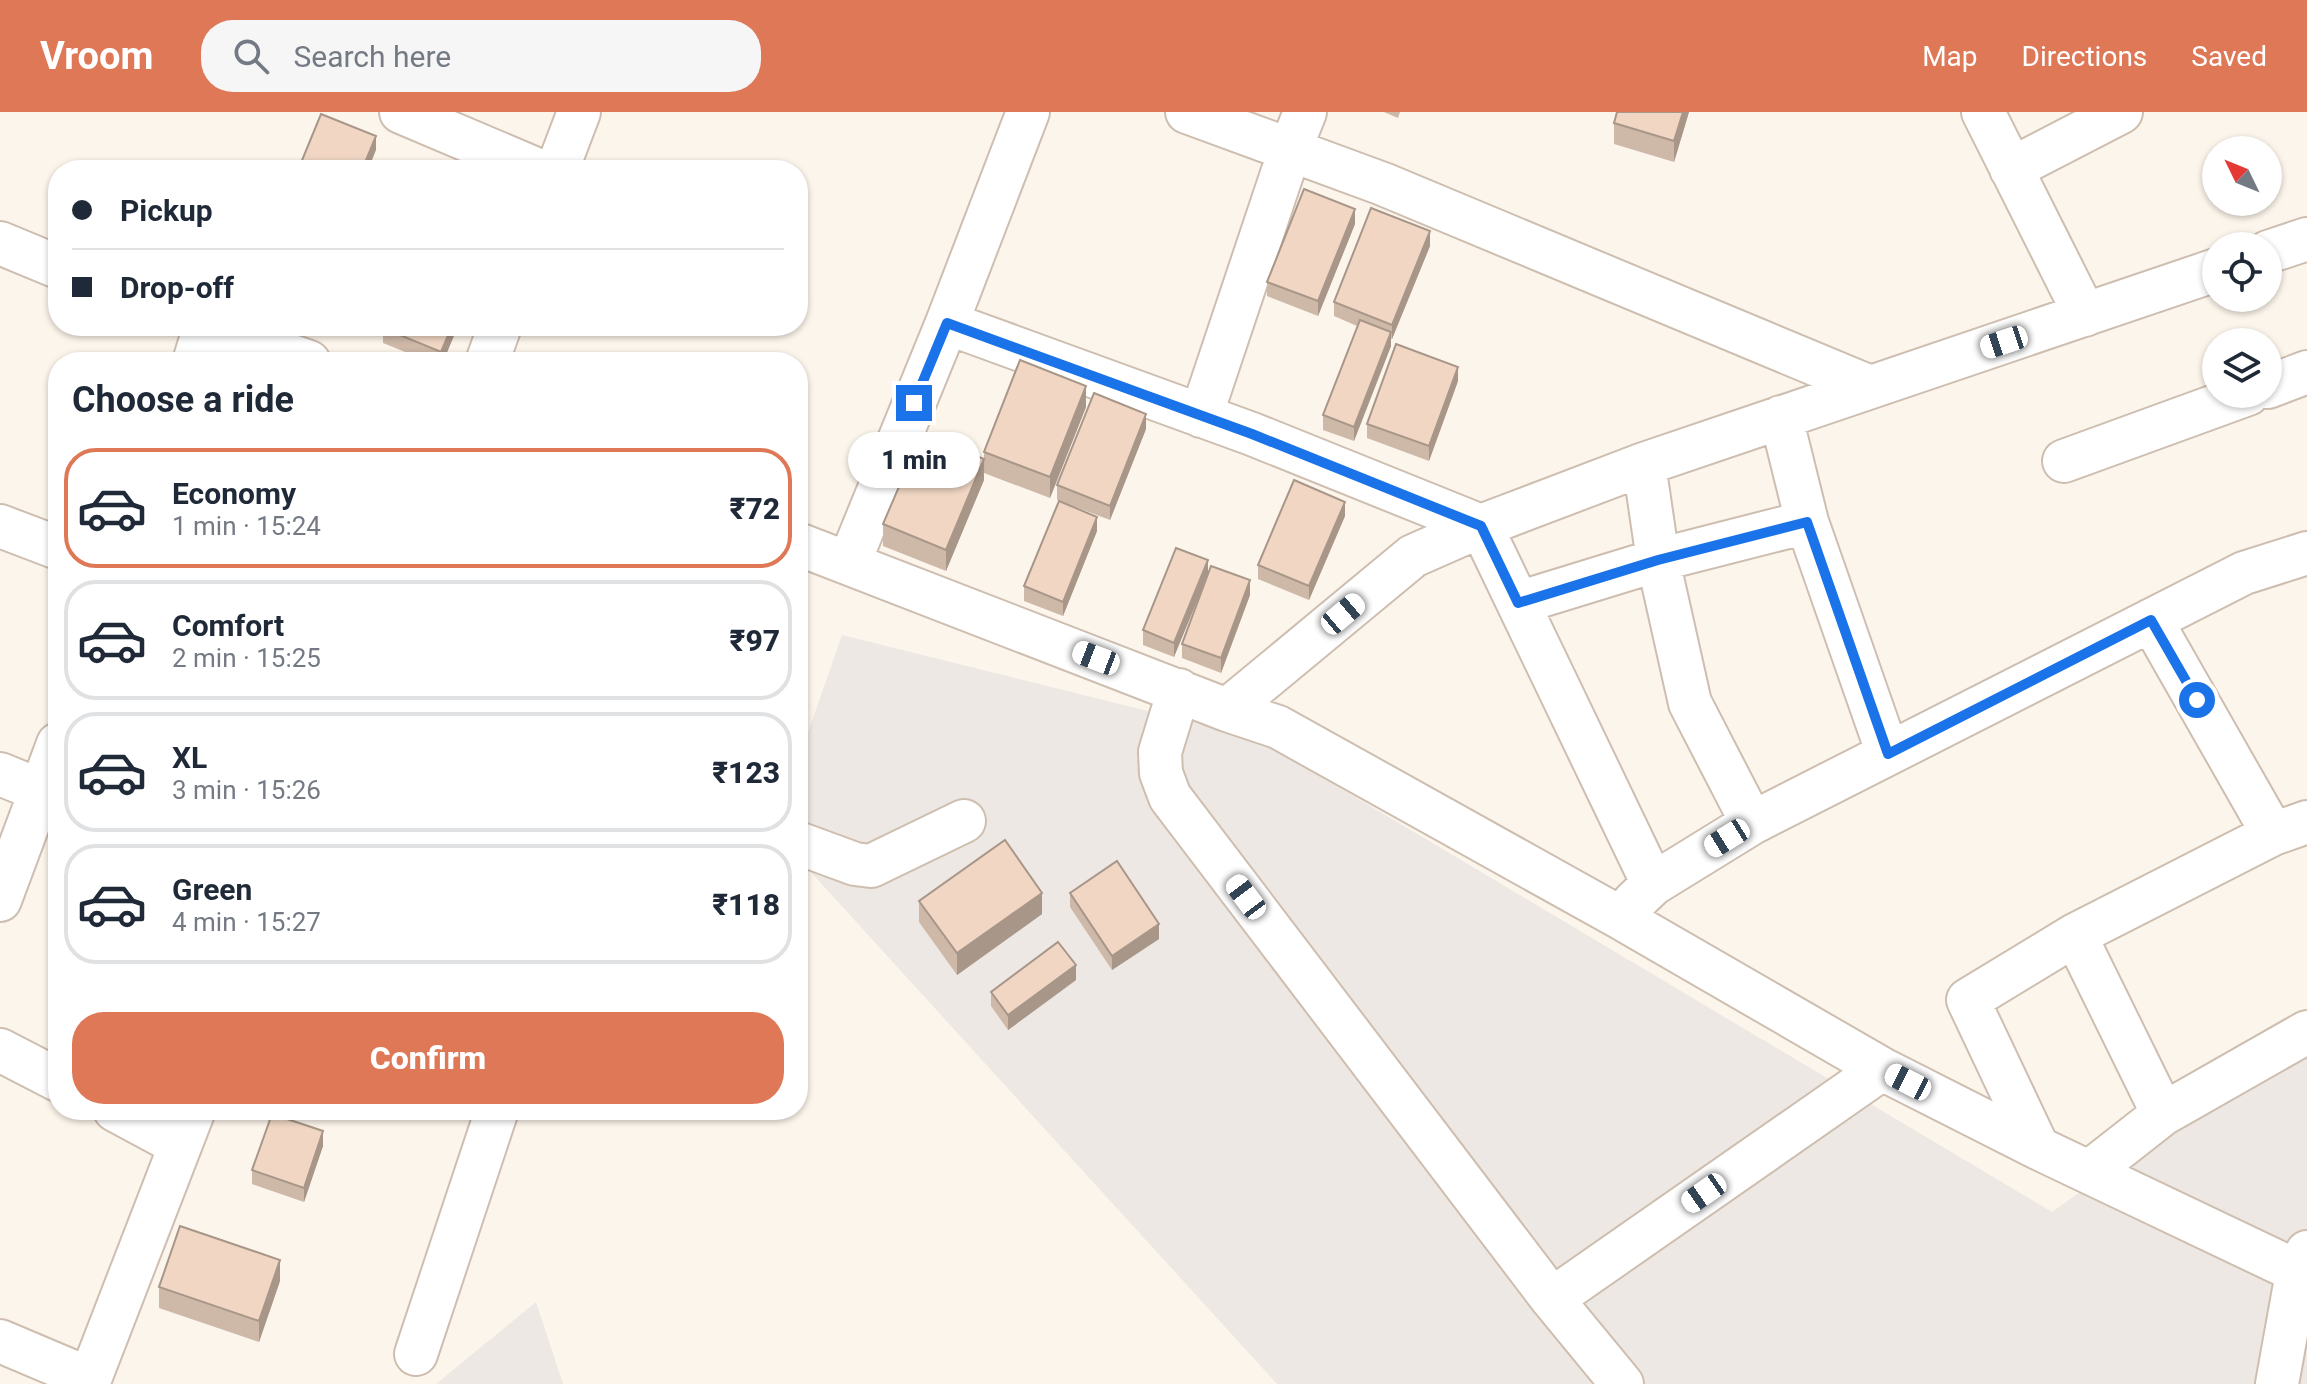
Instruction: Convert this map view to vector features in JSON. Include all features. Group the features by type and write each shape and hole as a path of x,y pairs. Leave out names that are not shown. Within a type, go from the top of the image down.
{"street":[{"path":"401,112 514,160"},
{"path":"561,160 579,112"},
{"path":"849,563 947,323 1028,112"},
{"path":"1187,112 1297,131 1383,184 1870,387"},
{"path":"1983,112 2085,315"},
{"path":"2011,169 2121,112"},
{"path":"1201,416 1297,131"},
{"path":"2282,247 2307,239"},
{"path":"0,243 48,263"},
{"path":"1227,710 1413,556 1481,526 1644,464 2202,275"},
{"path":"947,323 1201,416 1481,526 1653,884"},
{"path":"235,336 280,352"},
{"path":"2282,382 2307,372"},
{"path":"2064,461 2210,408"},
{"path":"1781,417 1807,522 1888,754"},
{"path":"1644,464 1658,560 1690,703 1752,823"},
{"path":"1518,603 1658,560 1807,522"},
{"path":"0,526 48,544"},
{"path":"808,548 1278,727 1619,917 1882,1069 2089,1172 2304,1267 2277,1384"},
{"path":"1619,917 1653,884 1752,823 2244,573 2307,553"},
{"path":"2038,1148 1968,1000 2075,935 2290,828 2151,620"},
{"path":"1179,690 1160,752 1161,773 1170,797 1552,1299 1622,1384"},
{"path":"0,900 48,768"},
{"path":"0,774 39,790"},
{"path":"808,847 855,864 871,866 964,821"},
{"path":"2075,935 2163,1114"},
{"path":"2089,1172 2163,1114 2307,1032"},
{"path":"0,1050 48,1075"},
{"path":"1552,1299 1882,1069"},
{"path":"0,1341 89,1381 187,1127 157,1120"},
{"path":"416,1354 494,1120"}],"shaded area":[{"path":"842,635 1256,738 2052,1212 2307,1028 2307,1384 1277,1384 808,869 808,732"},
{"path":"536,1302 563,1384 436,1384"}],"building":[{"path":"1617,112 1683,112 1674,141 1614,123"},
{"path":"321,114 376,136 366,160 302,160"},
{"path":"1304,189 1355,209 1318,301 1267,282"},
{"path":"1371,208 1430,231 1392,325 1334,302"},
{"path":"1360,320 1391,332 1354,427 1323,415"},
{"path":"402,336 448,336 441,352"},
{"path":"1396,344 1458,367 1429,446 1367,424"},
{"path":"1020,360 1086,386 1050,477 984,452"},
{"path":"1094,393 1146,414 1110,506 1057,485"},
{"path":"922,433 984,459 946,550 883,524"},
{"path":"1294,480 1345,502 1309,586 1258,565"},
{"path":"1059,501 1097,517 1063,602 1024,586"},
{"path":"1176,548 1208,560 1174,643 1143,630"},
{"path":"1211,566 1250,580 1221,658 1182,644"},
{"path":"1005,840 1042,893 957,953 919,901"},
{"path":"1117,861 1159,924 1112,956 1070,893"},
{"path":"1058,942 1076,965 1008,1015 991,992"},
{"path":"270,1120 290,1120 323,1131 304,1188 252,1170"},
{"path":"180,1226 280,1260 259,1321 159,1287"}],"route":[{"path":"914,403 947,323 1252,434 1481,526 1518,603 1658,560 1807,522 1888,754 2151,620 2197,700"}]}
